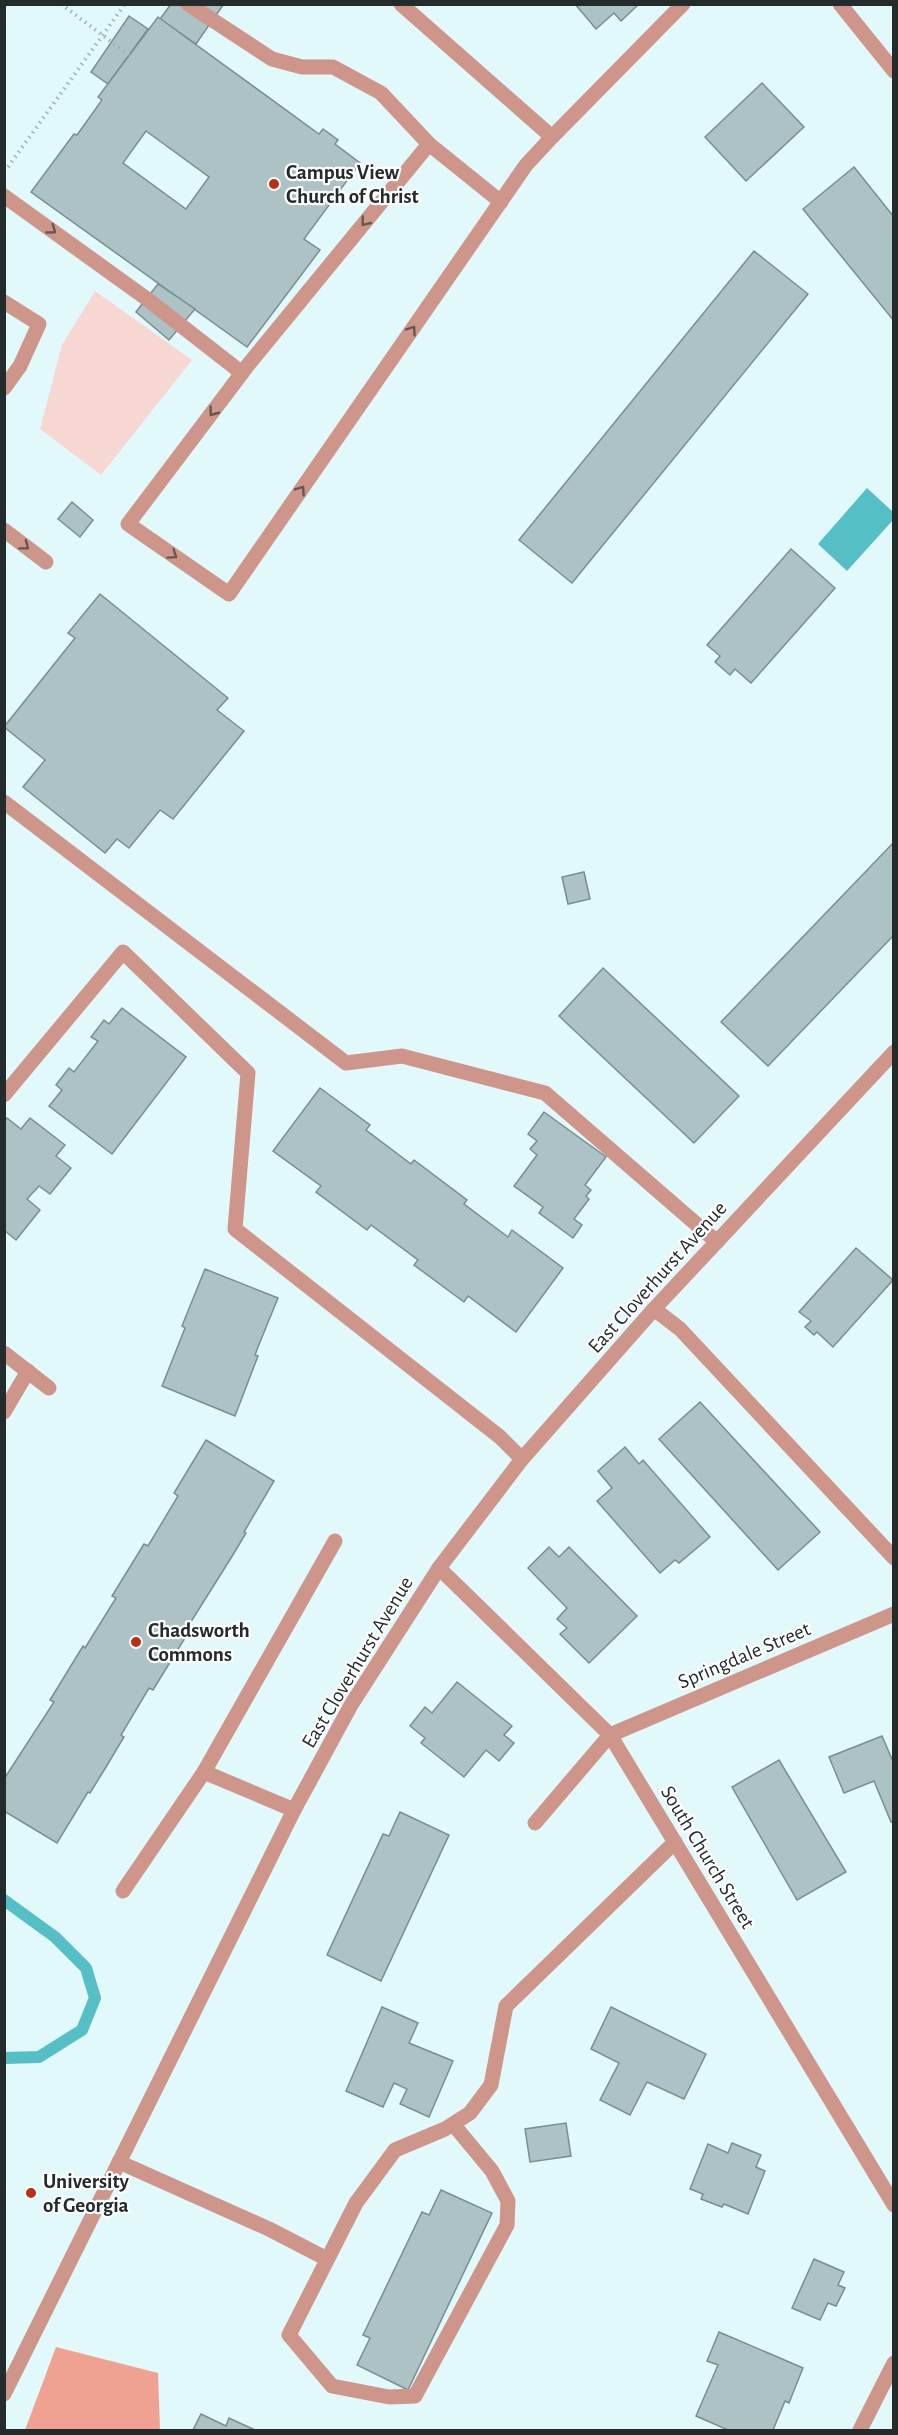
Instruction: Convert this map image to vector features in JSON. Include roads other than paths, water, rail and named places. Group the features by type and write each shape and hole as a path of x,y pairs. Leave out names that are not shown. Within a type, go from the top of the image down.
{"street":[{"path":"188,4 272,59 302,67 333,67 381,93 429,144 501,202"},
{"path":"401,4 552,137"},
{"path":"429,144 242,373 128,524 229,594 526,165 683,4"},
{"path":"840,4 894,71"},
{"path":"4,196 147,299 242,373"},
{"path":"4,302 39,324 20,366 4,388"},
{"path":"4,530 46,562"},
{"path":"4,802 346,1064 402,1056 545,1093 717,1242"},
{"path":"4,1095 123,952 248,1072 235,1229 500,1437 522,1459"},
{"name":"East Cloverhurst Avenue","path":"4,2394 294,1810 351,1705 439,1568 522,1459 654,1309 894,1052"},
{"path":"654,1309 680,1329 894,1558"},
{"path":"4,1353 49,1388"},
{"path":"4,1412 28,1371"},
{"path":"123,1891 204,1772 335,1541"},
{"name":"South Church Street","path":"439,1568 610,1734 894,2205"},
{"name":"Springdale Street","path":"610,1734 894,1614"},
{"path":"535,1823 610,1734"},
{"path":"204,1772 294,1810"},
{"path":"453,2124 492,2170 508,2201 507,2226 416,2396 389,2397 332,2386 289,2334 356,2203 395,2150 453,2124 470,2113 491,2085 506,2006 675,1842"},
{"path":"119,2162 269,2229 327,2259"},
{"path":"860,2430 894,2363"}],"water":[{"path":"867,488 893,512 893,520 847,571 818,544"}],"waterway":[{"path":"4,1900 55,1937 86,1968 95,1998 82,2030 39,2057 4,2058"}],"place":[{"name":"Campus View Church of Christ","path":"274,184"},
{"name":"Chadsworth Commons","path":"136,1642"},
{"name":"University of Georgia","path":"31,2193"}]}
